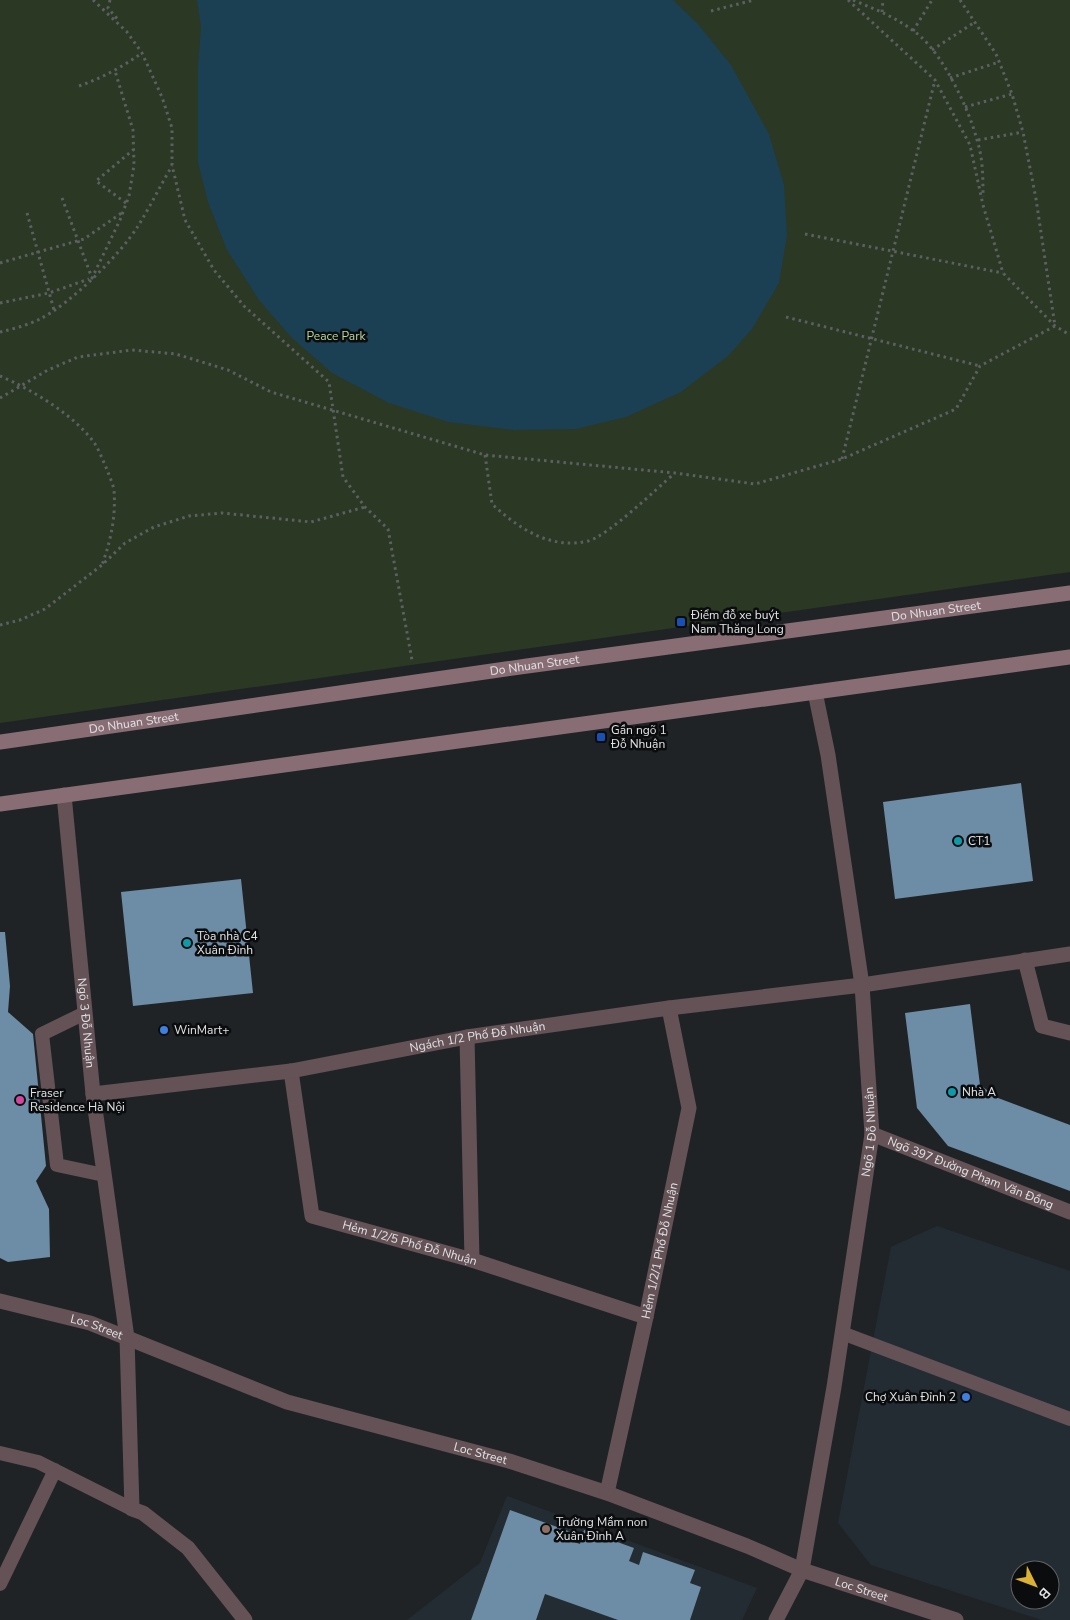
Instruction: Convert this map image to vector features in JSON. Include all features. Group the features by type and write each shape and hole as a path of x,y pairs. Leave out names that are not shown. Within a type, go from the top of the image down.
{"street":[{"name":"Do Nhuan Street","path":"0,742 415,681 1070,592"},
{"path":"0,804 1070,657"},
{"name":"Ngõ 1 Đỗ Nhuận","path":"776,1620 802,1570 842,1333 872,1134 862,985 828,755 815,692"},
{"name":"Ngõ 3 Đỗ Nhuận","path":"64,795 93,1094 127,1338 132,1509"},
{"name":"Ngách 1/2 Phố Đỗ Nhuận","path":"93,1094 291,1071 467,1036 669,1008 862,985 1070,954"},
{"path":"1025,960 1042,1026 1070,1033"},
{"name":"Hẻm 1/2/1 Phố Đỗ Nhuận","path":"607,1493 689,1108 669,1008"},
{"path":"467,1036 472,1260"},
{"name":"Hẻm 1/2/5 Phố Đỗ Nhuận","path":"291,1071 312,1216 472,1260 646,1317"},
{"name":"Ngõ 397 Đường Phạm Văn Đồng","path":"872,1134 1070,1212"},
{"name":"Loc Street","path":"0,1301 90,1323 287,1402 509,1461 607,1493 747,1546 802,1570 956,1620"},
{"path":"132,1509 143,1513 188,1548 245,1620"}],"lane":[{"path":"85,1013 42,1034 57,1165 104,1175"},
{"path":"842,1333 1070,1419"},
{"path":"0,1453 38,1462 132,1509"},
{"path":"0,1584 55,1470"}],"path":[{"path":"93,0 126,32"},
{"path":"110,0 108,8 142,53 162,97 172,128 172,165 185,220 214,270 244,306 329,382 342,477 365,507 388,529 415,681"},
{"path":"711,11 754,0"},
{"path":"848,0 935,80 970,145 1003,274 1055,326 1070,335"},
{"path":"853,0 896,19 921,37 940,60 965,106 978,140 982,166 984,205"},
{"path":"882,12 883,0"},
{"path":"913,31 932,0"},
{"path":"960,0 999,62 1012,94 1023,132 1036,199 1055,326"},
{"path":"932,50 975,22"},
{"path":"79,86 98,79 142,53"},
{"path":"950,78 999,62"},
{"path":"0,303 49,293 92,278 109,246 126,203 134,165 134,130 115,70"},
{"path":"842,459 935,80"},
{"path":"965,106 1012,94"},
{"path":"978,140 1023,132"},
{"path":"126,203 96,181 134,150"},
{"path":"0,332 40,319 68,300 92,278 137,228 172,165"},
{"path":"62,198 92,278"},
{"path":"0,263 78,239 84,239 123,211"},
{"path":"26,213 54,310"},
{"path":"805,234 1003,274"},
{"path":"786,316 980,366"},
{"path":"0,398 48,370 78,358 132,350 176,354 228,370 271,392 485,455 675,473 755,484 842,459 956,409 980,366 1055,326"},
{"path":"0,376 22,386 59,410 95,444 114,488 112,538 102,565"},
{"path":"485,455 492,504 506,517 537,537 555,542 588,541 606,532 675,473"},
{"path":"0,625 20,620 45,609 102,565 125,543 154,527 190,516 222,513 311,522 365,507"}],"shaded area":[{"name":"Chợ Xuân Đỉnh 2","path":"937,1226 1070,1271 1070,1620 1042,1620 1011,1610 1060,1610 1060,1560 1010,1560 1010,1610 871,1565 838,1523 891,1247"},
{"name":"Trường Mầm non Xuân Đỉnh A","path":"507,1496 757,1588 742,1620 407,1620 480,1563"}],"green space":[{"name":"Peace Park","path":"0,0 1070,0 1070,572 0,723"}],"water":[{"path":"197,0 673,0 698,24 731,65 769,134 784,185 787,235 779,283 752,329 728,356 681,392 626,417 576,429 514,430 448,422 389,403 332,373 291,337 259,300 227,250 208,202 198,162 198,66 201,27"}],"building":[{"name":"CT1","path":"1021,783 1033,881 895,899 883,802"},
{"name":"Tòa nhà C4 Xuân Đỉnh","path":"241,879 253,993 133,1006 121,892"},
{"name":"Fraser Residence Hà Nội","path":"0,932 5,932 10,986 8,1012 33,1034 46,1166 36,1181 49,1209 50,1257 8,1262 0,1258"},
{"name":"Nhà A","path":"970,1004 980,1085 998,1098 1070,1125 1070,1191 948,1146 917,1108 905,1013"},
{"name":"Trường Mầm non Xuân Đỉnh A","path":"510,1510 571,1532 568,1540 580,1544 584,1530 634,1548 629,1561 639,1565 643,1552 695,1570 690,1583 701,1587 690,1620 618,1620 545,1594 536,1620 471,1620"}],"place":[{"name":"Điểm đỗ xe buýt Nam Thăng Long","path":"681,622"},
{"name":"Gần ngõ 1 Đỗ Nhuận","path":"601,737"},
{"name":"CT1","path":"958,841"},
{"name":"Tòa nhà C4 Xuân Đỉnh","path":"187,943"},
{"name":"WinMart+","path":"164,1030"},
{"name":"Nhà A","path":"952,1092"},
{"name":"Fraser Residence Hà Nội","path":"20,1100"},
{"name":"Chợ Xuân Đỉnh 2","path":"966,1397"},
{"name":"Trường Mầm non Xuân Đỉnh A","path":"546,1529"}]}
